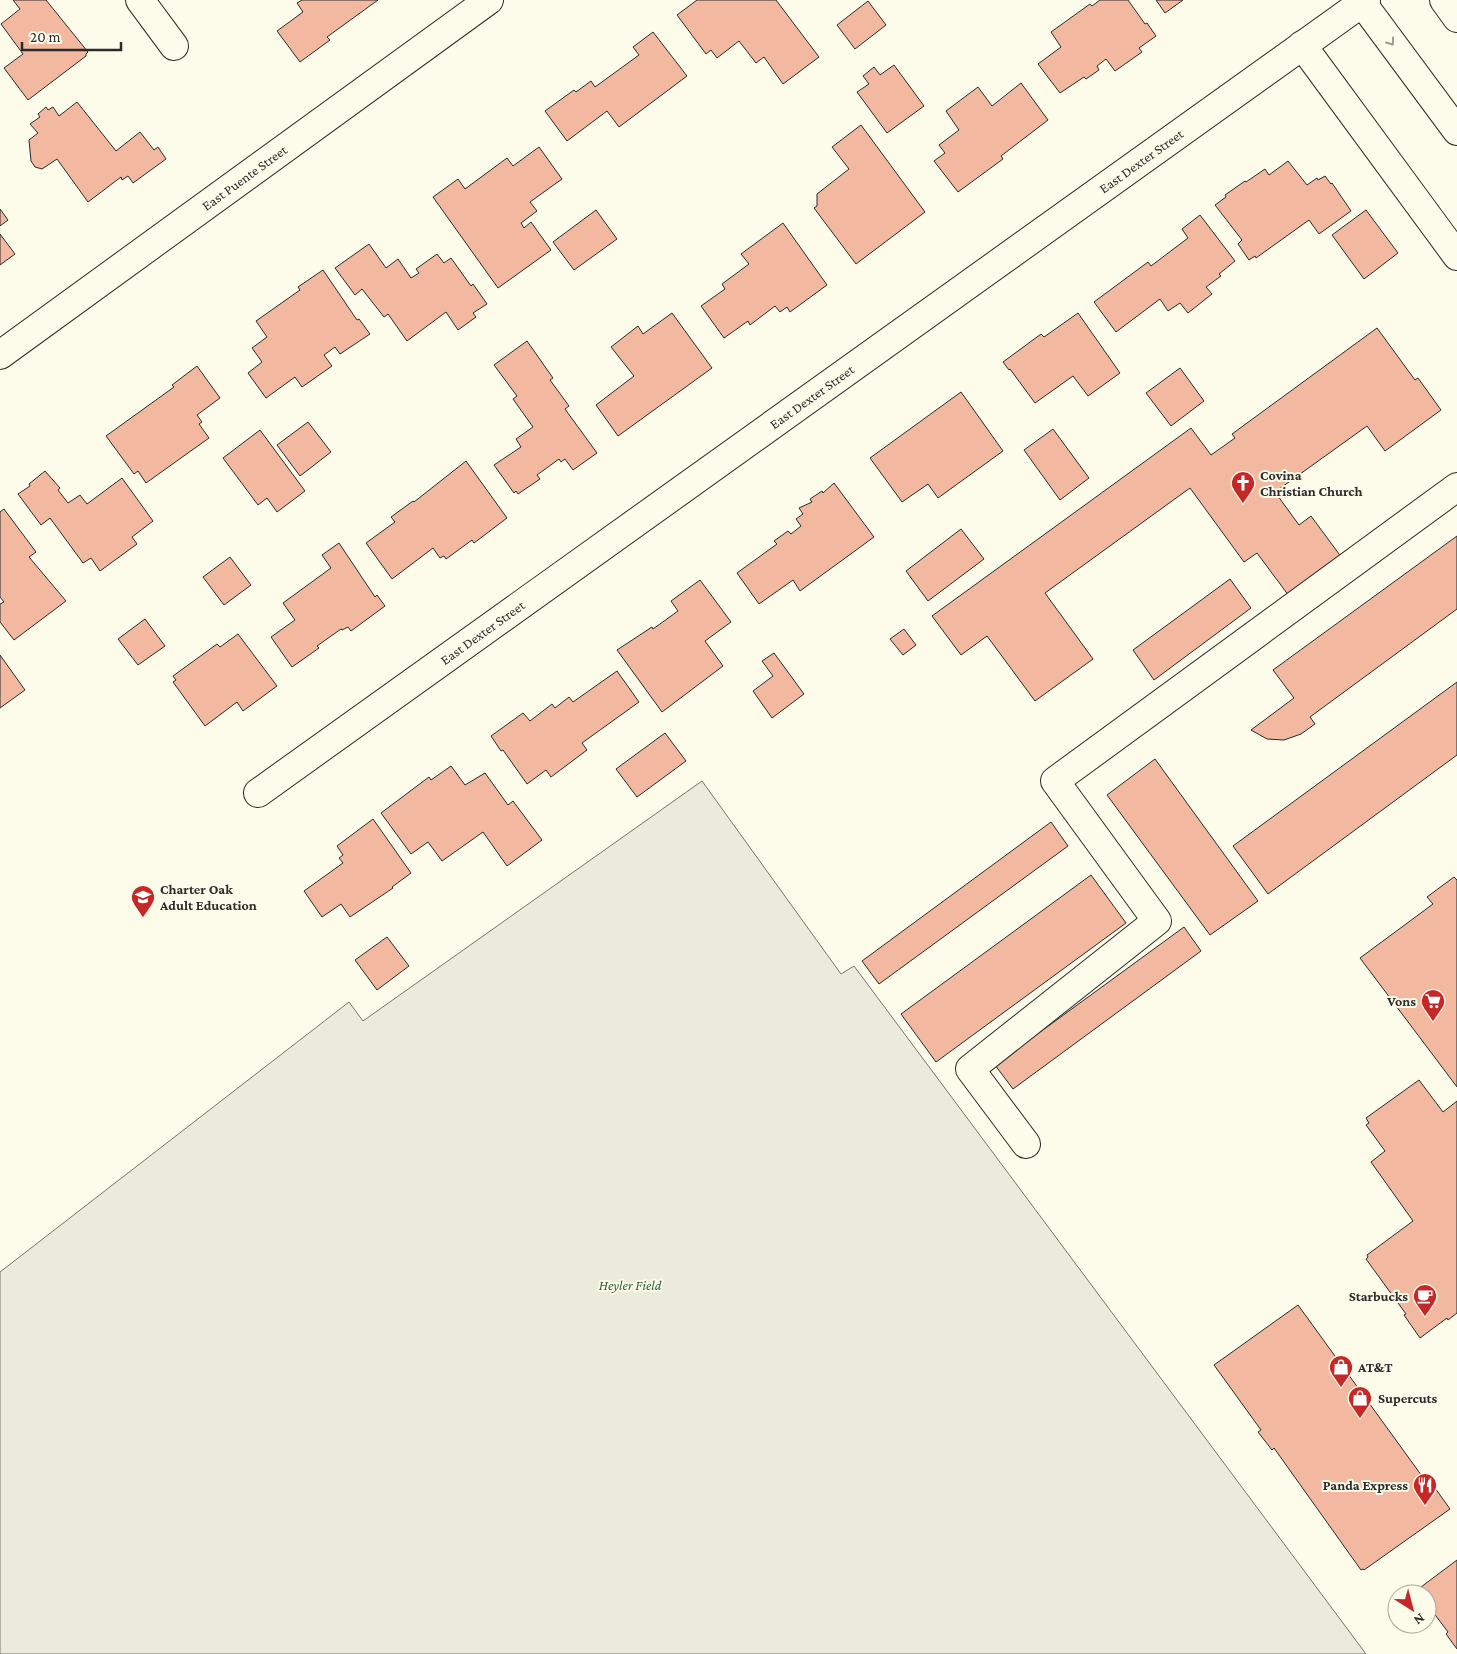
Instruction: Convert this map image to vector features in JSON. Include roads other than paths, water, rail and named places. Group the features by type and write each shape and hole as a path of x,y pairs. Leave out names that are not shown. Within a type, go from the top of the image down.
{"street":[{"path":"140,0 174,46"},
{"name":"East Puente Street","path":"0,355 489,0"},
{"path":"1444,0 1457,18"},
{"path":"1363,1 1457,131"},
{"name":"East Dexter Street","path":"258,792 1363,1"},
{"path":"1302,45 1457,256"},
{"path":"1026,1144 970,1069 1157,921 1055,781 1457,487"}],"place":[{"name":"Covina Christian Church","path":"1243,504"},
{"name":"Charter Oak Adult Education","path":"143,918"},
{"name":"Vons","path":"1433,1022"},
{"name":"Starbucks","path":"1425,1317"},
{"name":"AT&T","path":"1341,1388"},
{"name":"Supercuts","path":"1360,1419"},
{"name":"Panda Express","path":"1425,1506"}],"park label":[{"name":"Heyler Field","path":"630,1285"}]}
